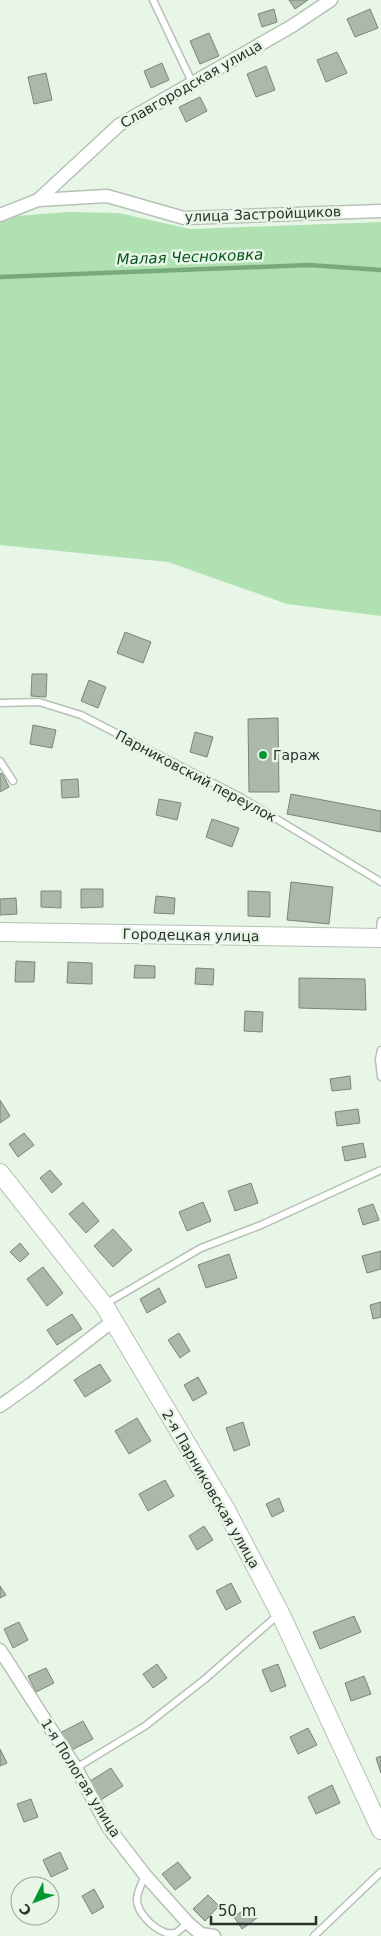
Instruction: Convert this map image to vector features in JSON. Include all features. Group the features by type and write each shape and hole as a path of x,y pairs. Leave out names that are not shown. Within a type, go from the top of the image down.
{"street":[{"name":"Славгородская улица","path":"38,200 119,125 292,26 331,0"},
{"name":"улица Застройщиков","path":"0,215 38,200 107,196 184,218 381,211"},
{"name":"Городецкая улица","path":"0,932 380,932"},
{"name":"2-я Парниковская улица","path":"0,1173 104,1305 225,1508 280,1613 381,1828"},
{"path":"0,1406 113,1321"},
{"name":"1-я Пологая улица","path":"0,1650 76,1768 108,1827 145,1875 188,1923 201,1934 214,1936"}],"lane":[{"path":"153,0 192,82"},
{"name":"Парниковский переулок","path":"0,703 39,702 82,715 242,798 381,882"},
{"path":"0,761 13,781"},
{"path":"381,1050 378,1059 381,1077"},
{"path":"104,1305 200,1248 261,1225 381,1170"},
{"path":"76,1768 145,1726 205,1679 280,1613"},
{"path":"314,1936 381,1872"},
{"path":"145,1875 137,1900 141,1913 150,1923 165,1933 176,1933 188,1923"}],"green space":[{"path":"68,212 119,213 190,229 381,222 381,616 287,604 168,562 0,545 0,223 16,216"}],"building":[{"path":"289,0 308,0 295,9"},
{"path":"274,9 277,22 262,27 258,14"},
{"path":"370,9 378,28 355,37 347,19"},
{"path":"209,33 219,56 200,64 190,41"},
{"path":"337,52 347,73 326,82 317,60"},
{"path":"162,63 169,80 151,88 144,71"},
{"path":"266,66 275,90 256,97 247,74"},
{"path":"46,73 52,100 34,104 28,77"},
{"path":"200,97 207,111 186,122 179,107"},
{"path":"125,632 151,642 143,663 117,653"},
{"path":"32,674 47,674 46,697 31,696"},
{"path":"89,680 106,687 98,708 81,701"},
{"name":"Гараж","path":"278,718 279,792 249,792 248,719"},
{"path":"33,725 56,730 52,748 30,744"},
{"path":"195,732 213,737 207,757 190,752"},
{"path":"2,773 9,787 0,792 0,774"},
{"path":"78,779 79,797 62,798 61,780"},
{"name":"Гараж","path":"291,794 381,811 381,832 287,814"},
{"path":"159,799 181,803 177,820 156,815"},
{"path":"212,819 239,828 232,847 206,837"},
{"path":"291,882 333,887 329,924 287,920"},
{"path":"81,889 103,889 103,907 81,908"},
{"path":"41,891 61,891 61,908 41,907"},
{"path":"248,891 270,892 270,917 248,916"},
{"path":"156,896 175,898 174,914 154,913"},
{"path":"16,898 17,914 0,915 0,899"},
{"path":"16,961 35,962 34,982 15,982"},
{"path":"68,962 92,963 92,984 67,983"},
{"path":"135,965 155,966 155,978 134,978"},
{"path":"196,968 214,969 213,985 195,984"},
{"path":"299,978 365,979 366,1010 299,1008"},
{"path":"245,1011 263,1012 262,1032 244,1031"},
{"path":"350,1076 351,1089 332,1091 330,1079"},
{"path":"0,1100 10,1116 0,1123"},
{"path":"358,1109 360,1123 337,1126 335,1112"},
{"path":"24,1133 34,1145 18,1157 9,1144"},
{"path":"363,1143 366,1157 345,1161 342,1147"},
{"path":"50,1170 62,1184 52,1193 40,1178"},
{"path":"251,1183 258,1203 235,1211 228,1191"},
{"path":"83,1202 99,1221 86,1233 69,1214"},
{"path":"203,1202 211,1221 187,1231 179,1212"},
{"path":"373,1204 379,1220 363,1225 358,1209"},
{"path":"113,1229 132,1250 113,1267 94,1246"},
{"path":"20,1243 29,1254 20,1262 10,1252"},
{"path":"381,1251 381,1269 367,1273 362,1256"},
{"path":"229,1254 237,1278 206,1288 198,1265"},
{"path":"43,1267 63,1293 47,1306 27,1279"},
{"path":"159,1288 166,1302 147,1313 140,1299"},
{"path":"381,1302 381,1317 373,1319 370,1305"},
{"path":"72,1314 82,1329 57,1345 47,1330"},
{"path":"179,1333 190,1351 180,1358 168,1340"},
{"path":"100,1364 111,1381 85,1397 74,1380"},
{"path":"198,1377 207,1393 193,1401 184,1385"},
{"path":"137,1418 151,1441 129,1454 115,1431"},
{"path":"243,1422 250,1445 234,1451 226,1428"},
{"path":"165,1480 174,1496 148,1511 139,1494"},
{"path":"279,1498 284,1511 272,1517 266,1504"},
{"path":"204,1526 213,1540 197,1550 189,1536"},
{"path":"231,1583 241,1602 226,1610 216,1591"},
{"path":"0,1586 6,1595 0,1598"},
{"path":"354,1616 361,1632 320,1649 313,1632"},
{"path":"19,1622 28,1640 13,1648 4,1629"},
{"path":"157,1664 167,1678 153,1688 143,1674"},
{"path":"278,1664 286,1686 271,1692 262,1670"},
{"path":"46,1668 54,1683 36,1692 28,1676"},
{"path":"364,1676 371,1694 351,1701 345,1683"},
{"path":"83,1721 93,1739 70,1751 60,1733"},
{"path":"308,1728 317,1745 298,1754 290,1737"},
{"path":"0,1749 7,1763 0,1766"},
{"path":"381,1756 381,1773 376,1758"},
{"path":"111,1768 123,1786 99,1801 87,1783"},
{"path":"332,1785 340,1803 316,1814 308,1797"},
{"path":"31,1799 38,1817 24,1822 17,1804"},
{"path":"60,1852 68,1869 51,1876 43,1860"},
{"path":"178,1862 191,1878 175,1890 162,1874"},
{"path":"94,1889 104,1907 92,1914 82,1896"},
{"path":"208,1895 219,1906 205,1921 193,1909"},
{"path":"249,1906 257,1918 242,1929 234,1917"}],"waterway":[{"name":"Малая Чесноковка","path":"0,277 309,265 381,270"}],"place":[{"name":"Гараж","path":"263,755"}]}
